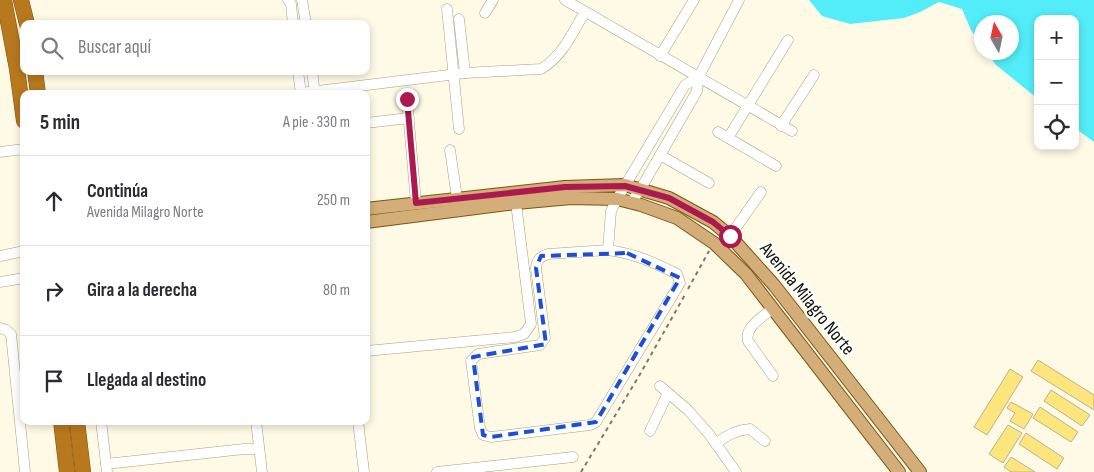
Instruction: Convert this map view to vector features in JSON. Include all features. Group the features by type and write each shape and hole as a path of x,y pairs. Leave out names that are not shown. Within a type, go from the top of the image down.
{"highway":[{"path":"4,0 20,91"},
{"path":"22,0 26,20"},
{"path":"36,75 37,90"},
{"path":"61,425 67,472"},
{"path":"77,425 83,472"}],"main road":[{"name":"Avenida Milagro Norte","path":"370,209 565,187 625,186 669,198 713,222 730,236 774,285 920,472"},
{"name":"Avenida Milagro Norte","path":"370,221 571,198 617,199 677,218 714,243 746,274 897,469"},
{"path":"897,469 908,457"}],"street":[{"path":"288,0 291,4 293,20"},
{"path":"302,0 305,20"},
{"path":"485,13 493,0"},
{"path":"660,56 694,0"},
{"path":"631,202 640,190 696,91 698,78 739,0"},
{"path":"330,90 465,73 541,69 560,54 575,4 660,56 792,131"},
{"path":"447,8 452,75 459,129"},
{"path":"459,19 465,73"},
{"path":"728,138 788,40"},
{"path":"299,75 300,90"},
{"path":"312,75 314,90"},
{"path":"781,126 814,76"},
{"path":"608,250 611,211 617,199 685,85 698,78"},
{"path":"407,99 416,203"},
{"path":"370,123 409,118"},
{"path":"718,132 776,166"},
{"path":"0,152 20,150"},
{"path":"450,150 457,198"},
{"path":"660,155 709,183"},
{"path":"730,236 761,192"},
{"path":"370,351 516,337 524,334 531,324 516,203"},
{"path":"608,250 644,258 677,274 680,283 596,422 590,425 491,438 483,434 480,428 471,361 478,354 540,345 544,342 536,268 537,261 541,256 548,254 608,250"},
{"path":"0,256 20,252"},
{"path":"0,282 20,279"},
{"path":"773,308 748,329 746,335 748,341 773,376"},
{"path":"0,328 11,334 20,423"},
{"path":"650,431 664,390 688,410 736,472"},
{"path":"20,425 25,472"},
{"path":"101,425 106,468 244,449 259,449"},
{"path":"256,425 262,472"},
{"path":"358,425 364,472"},
{"path":"716,444 723,438 740,430 750,429 765,441"},
{"path":"437,472 573,457"}],"path":[{"path":"581,472 639,376 714,243"}],"highlighted area":[{"path":"627,253 680,278 596,422 491,437 483,435 473,357 546,344 536,268 541,256"}],"water":[{"path":"809,0 1094,0 1094,142 1079,131 1079,15 1034,15 1034,96 992,60 1019,60 1019,15 974,15 974,34 962,9 939,2 904,18 850,24 822,16"}],"building":[{"path":"1038,360 1094,395 1094,410 1031,371"},
{"path":"1010,369 1023,377 987,435 974,427"},
{"path":"1051,390 1090,415 1082,426 1044,401"},
{"path":"1011,402 1033,414 1024,429 1010,421 1015,413 1007,408"},
{"path":"1040,407 1078,432 1071,442 1033,418"},
{"path":"1008,425 1022,433 1003,463 989,454"},
{"path":"1026,433 1064,458 1057,469 1019,444"},
{"path":"1011,457 1035,472 1011,472 1004,467"}],"route":[{"path":"407,99 416,203 565,187 625,186 669,198 713,222 730,236"}]}
